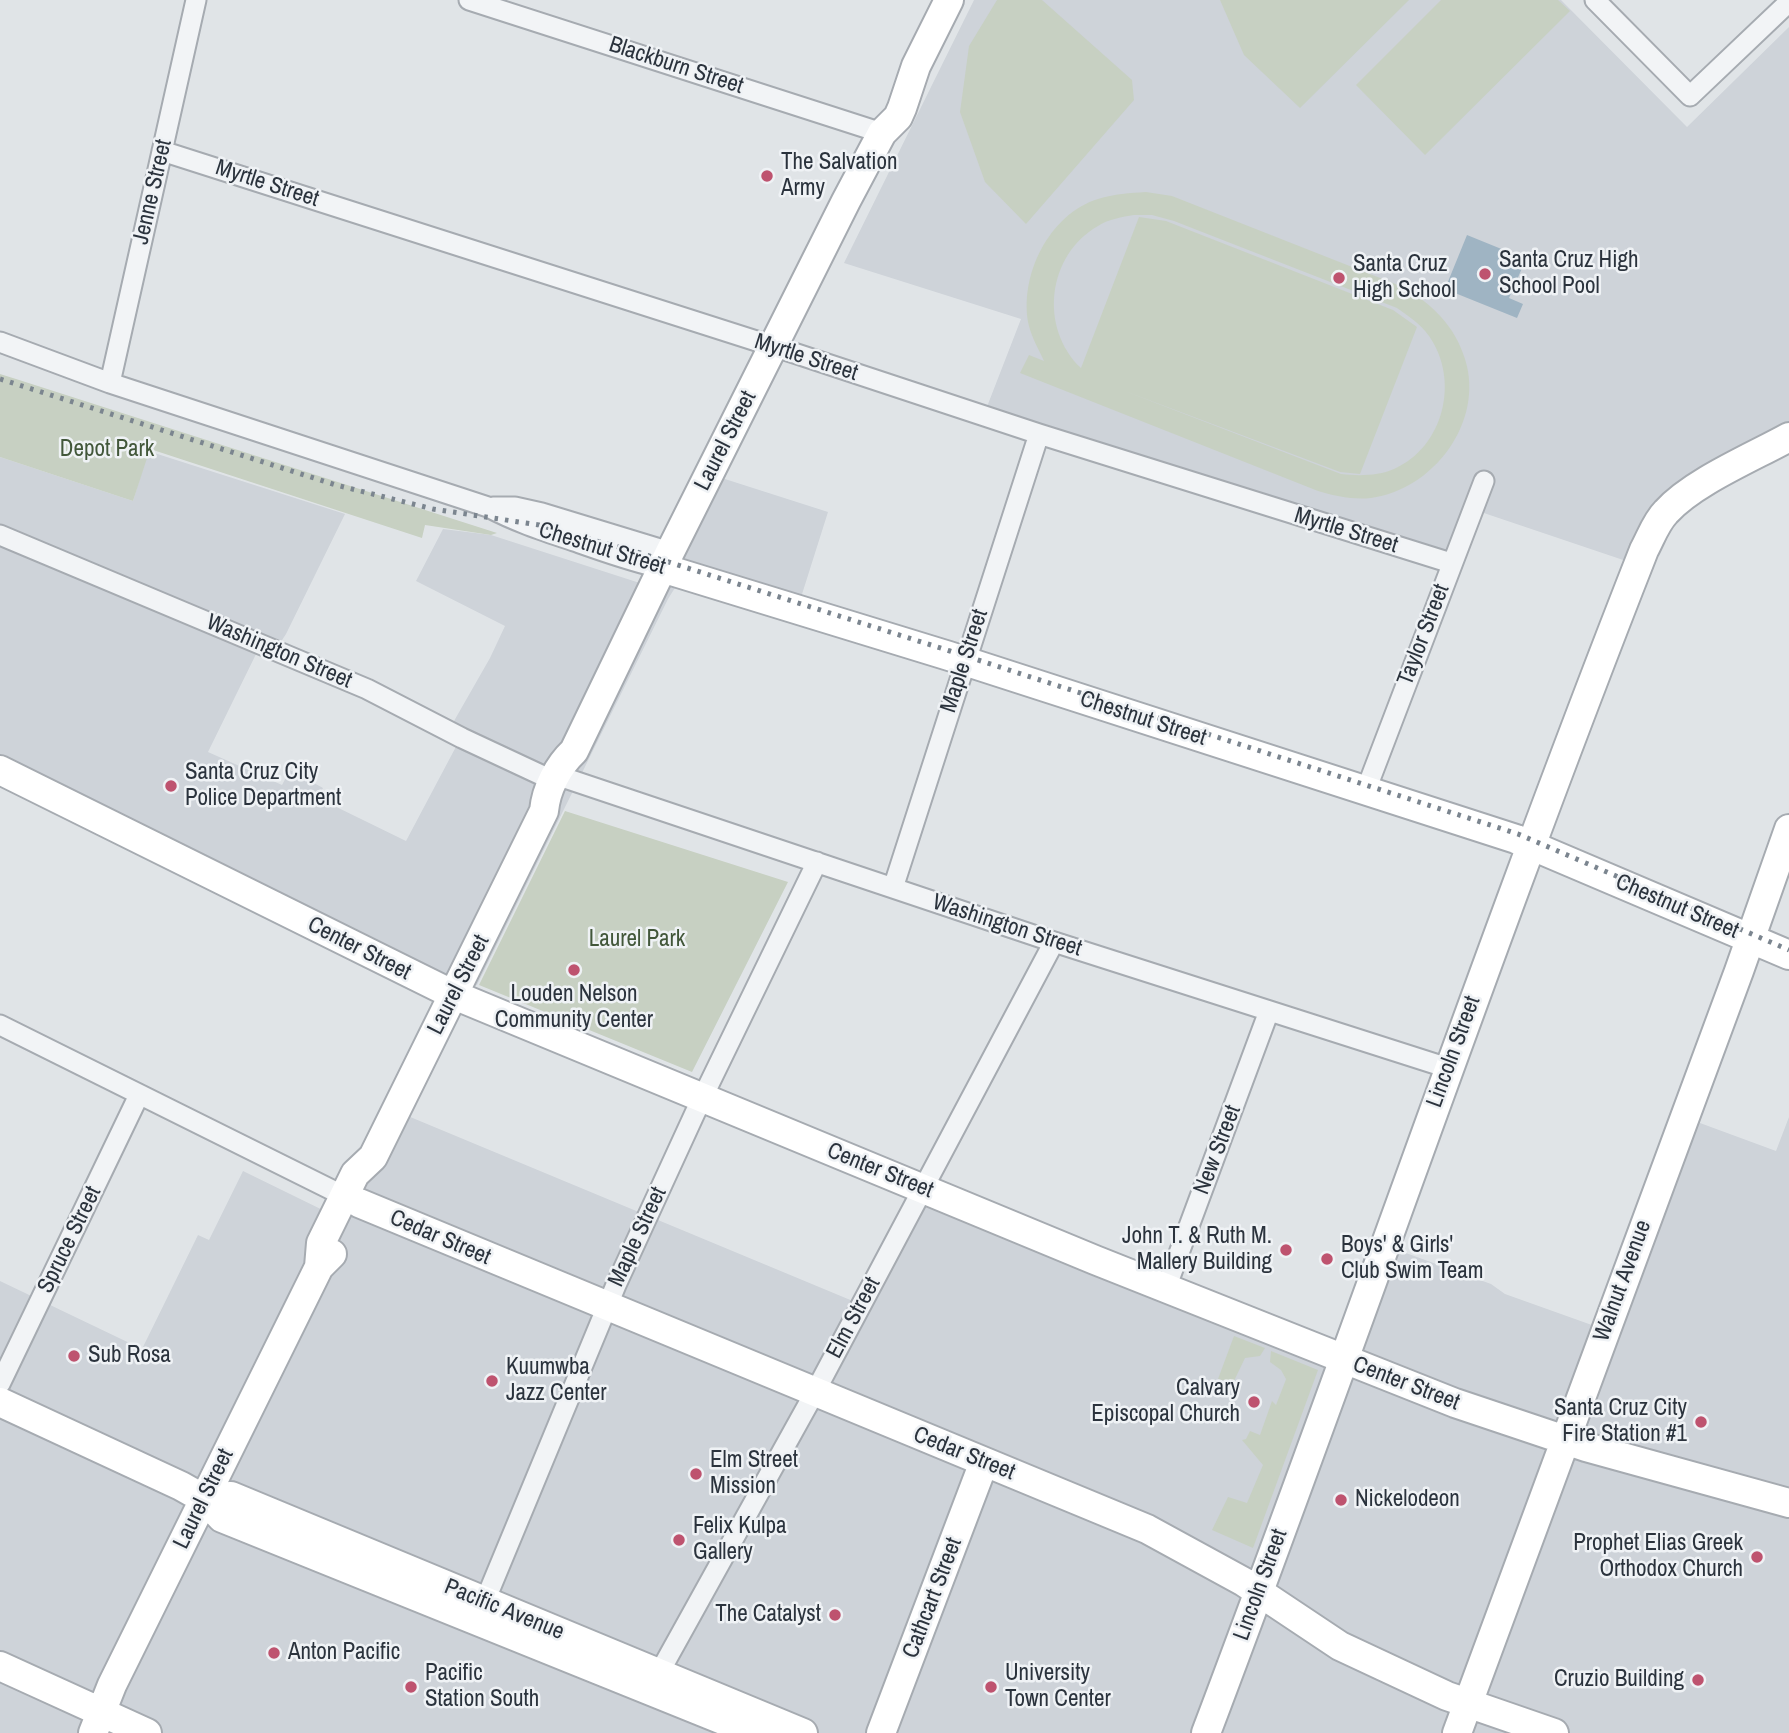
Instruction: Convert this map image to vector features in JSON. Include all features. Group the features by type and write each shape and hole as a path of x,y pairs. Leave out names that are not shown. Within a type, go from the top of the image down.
{"main road":[{"name":"Laurel Street","path":"97,1722 319,1267 336,1250 352,1200 370,1181 373,1157 544,811 546,797 576,764 574,751 666,560 882,134 898,117 916,66 949,0"},
{"name":"Lincoln Street","path":"1206,1733 1260,1593 1448,1068 1625,600 1656,526 1664,514 1686,496 1789,437"},
{"name":"Chestnut Street","path":"666,560 967,654 1534,838 1752,931 1789,940"},
{"name":"Center Street","path":"0,770 454,995 1166,1289 1455,1403 1566,1440 1789,1503"},
{"name":"Walnut Avenue","path":"1457,1733 1789,829"},
{"name":"Chestnut Street","path":"1752,931 1789,955"},
{"name":"Cedar Street","path":"352,1200 1147,1529 1244,1582 1340,1646 1407,1679 1554,1733"},
{"name":"Pacific Avenue","path":"0,1402 204,1499 222,1518 481,1611 654,1682 803,1733"},
{"name":"Cathcart Street","path":"881,1733 984,1462"},
{"path":"0,1666 97,1722 147,1733"},
{"name":"Pacific Avenue","path":"654,1682 755,1733"}],"street":[{"name":"Jenne Street","path":"110,383 196,0"},
{"name":"Blackburn Street","path":"469,0 882,134"},
{"path":"1595,0 1690,96 1789,2"},
{"name":"Myrtle Street","path":"162,151 1039,434 1451,563"},
{"name":"Chestnut Street","path":"0,342 110,383 488,507 511,520 635,562 666,560"},
{"name":"Maple Street","path":"893,888 1039,434"},
{"name":"Taylor Street","path":"1369,783 1484,481"},
{"name":"Washington Street","path":"0,535 358,685 462,738 561,780 1448,1068"},
{"name":"Maple Street","path":"481,1611 607,1307 702,1098 817,862"},
{"name":"Elm Street","path":"654,1682 815,1392 1054,942"},
{"name":"New Street","path":"1166,1289 1269,1011"},
{"name":"Cedar Street","path":"0,1025 352,1200"},
{"name":"Spruce Street","path":"0,1384 139,1095"}],"shaded area":[{"name":"Santa Cruz High School","path":"974,0 1561,0 1687,127 1789,27 1789,434 1658,512 1638,565 1472,509 1451,563 983,417 1021,319 844,263"},
{"path":"148,451 345,514 286,634 273,654 259,648 208,752 282,785 290,770 323,788 318,798 406,841 459,741 446,735 505,626 416,581 443,529 491,535 646,585 703,472 828,512 797,610 683,575 668,599 477,985 448,995 0,770 0,457 133,501"},
{"path":"391,1109 860,1304 924,1191 1342,1360 1384,1245 1491,1284 1505,1294 1603,1329 1681,1116 1776,1151 1789,1117 1789,1733 0,1733 0,1281 142,1349 198,1235 209,1240 243,1171 337,1217"}],"green space":[{"path":"997,0 1042,0 1132,80 1134,100 1026,224 985,182 960,112 969,46"},
{"path":"1220,0 1409,0 1300,108 1244,55"},
{"path":"1441,0 1558,0 1570,11 1425,155 1356,85"},
{"path":"1146,192 1172,196 1403,287 1433,309 1449,326 1461,347 1469,383 1467,406 1460,429 1449,449 1433,467 1415,482 1394,492 1371,498 1331,494 1020,373 1029,355 1044,361 1029,326 1028,288 1033,268 1052,233 1065,218 1098,199","holes":["1134,215 1152,215 1174,221 1397,308 1418,324 1429,336 1444,372 1442,411 1425,445 1411,459 1394,469 1368,475 1341,474 1122,390 1340,472 1360,474 1417,327 1393,310 1166,221 1139,217 1081,368 1068,352 1054,313 1059,273 1068,255 1081,239 1098,226"]},
{"name":"Depot Park","path":"0,374 497,533 491,535 425,525 422,538 150,449 133,501 0,457"},
{"name":"Laurel Park","path":"565,811 788,882 692,1072 479,985"},
{"path":"1234,1336 1265,1348 1260,1356 1245,1358 1233,1383 1218,1379"},
{"path":"1271,1351 1318,1370 1253,1548 1212,1530 1228,1497 1247,1503 1263,1465 1242,1440 1246,1439 1250,1431 1260,1435 1272,1401 1276,1405 1286,1379 1281,1370 1270,1362"}],"water":[{"name":"Santa Cruz High School Pool","path":"1467,235 1526,259 1509,298 1523,304 1517,318 1445,289"}],"railway":[{"path":"0,379 336,485 433,509 539,525 640,553 950,651 1518,834 1789,950"}],"place":[{"name":"The Salvation Army","path":"767,176"},
{"name":"Santa Cruz High School Pool","path":"1485,274"},
{"name":"Santa Cruz High School","path":"1339,278"},
{"name":"Santa Cruz City Police Department","path":"171,786"},
{"name":"Louden Nelson Community Center","path":"574,970"},
{"name":"John T. & Ruth M. Mallery Building","path":"1286,1250"},
{"name":"Boys' & Girls' Club Swim Team","path":"1327,1259"},
{"name":"Sub Rosa","path":"74,1356"},
{"name":"Kuumwba Jazz Center","path":"492,1381"},
{"name":"Calvary Episcopal Church","path":"1254,1402"},
{"name":"Santa Cruz City Fire Station #1","path":"1701,1422"},
{"name":"Elm Street Mission","path":"696,1474"},
{"name":"Nickelodeon","path":"1341,1500"},
{"name":"Felix Kulpa Gallery","path":"679,1540"},
{"name":"Prophet Elias Greek Orthodox Church","path":"1757,1557"},
{"name":"The Catalyst","path":"835,1615"},
{"name":"Anton Pacific","path":"274,1653"},
{"name":"Cruzio Building","path":"1698,1680"},
{"name":"Pacific Station South","path":"411,1687"},
{"name":"University Town Center","path":"991,1687"}]}
